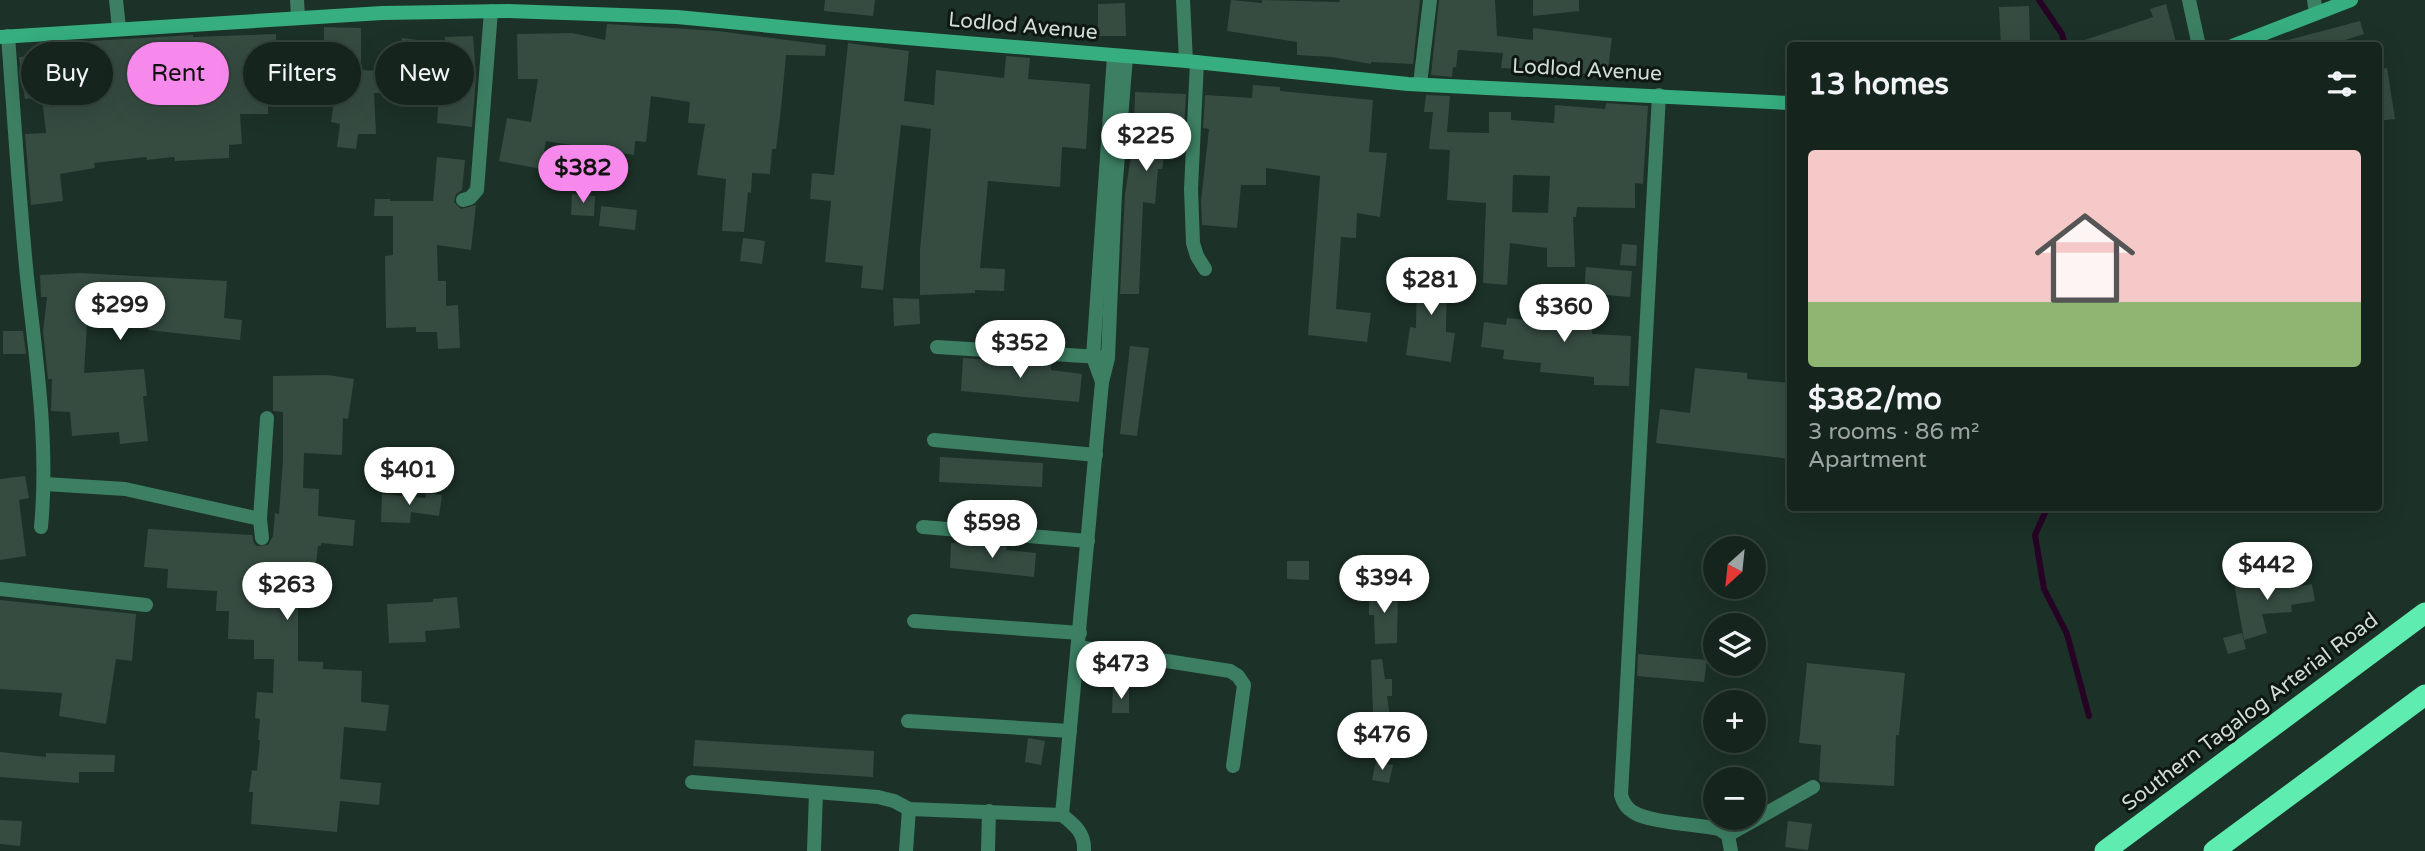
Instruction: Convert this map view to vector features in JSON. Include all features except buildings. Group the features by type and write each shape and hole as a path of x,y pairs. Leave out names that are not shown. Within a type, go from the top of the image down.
{"highway":[{"name":"Southern Tagalog Arterial Road","path":"2105,851 2425,613"},
{"path":"2214,851 2425,695"}],"main road":[{"path":"2241,42 2315,7 2351,0"},
{"name":"Lodlod Avenue","path":"4,36 298,16 491,11 508,6 677,17 1420,83 1787,103"}],"street":[{"path":"116,0 119,29"},
{"path":"298,0 298,16"},
{"path":"1183,0 1191,62 1191,189 1194,243 1197,256 1205,268"},
{"path":"1420,83 1430,0"},
{"path":"2189,0 2198,42"},
{"path":"463,200 470,198 477,190 491,11"},
{"path":"4,36 44,433 45,484 41,527"},
{"path":"1062,815 1102,382 1110,193 1120,56"},
{"path":"1659,95 1621,795 1624,804 1643,817 1719,829 1728,835 1731,851"},
{"path":"937,347 1101,358"},
{"path":"262,538 260,519 267,418"},
{"path":"934,440 1096,455"},
{"path":"45,484 125,489 260,519"},
{"path":"923,527 1088,541"},
{"path":"0,589 146,605"},
{"path":"914,621 1079,640 1230,671 1238,676 1244,685 1233,766"},
{"path":"908,721 1070,732"},
{"path":"692,782 878,797 909,809 1062,815 1077,827 1084,843 1084,851"},
{"path":"1728,835 1813,787"},
{"path":"814,851 816,792"},
{"path":"906,851 909,809"},
{"path":"988,851 989,811"}],"waterway":[{"path":"2039,0 2062,34 2064,42"},
{"path":"2046,511 2035,535 2044,589 2067,634 2089,716"}]}
